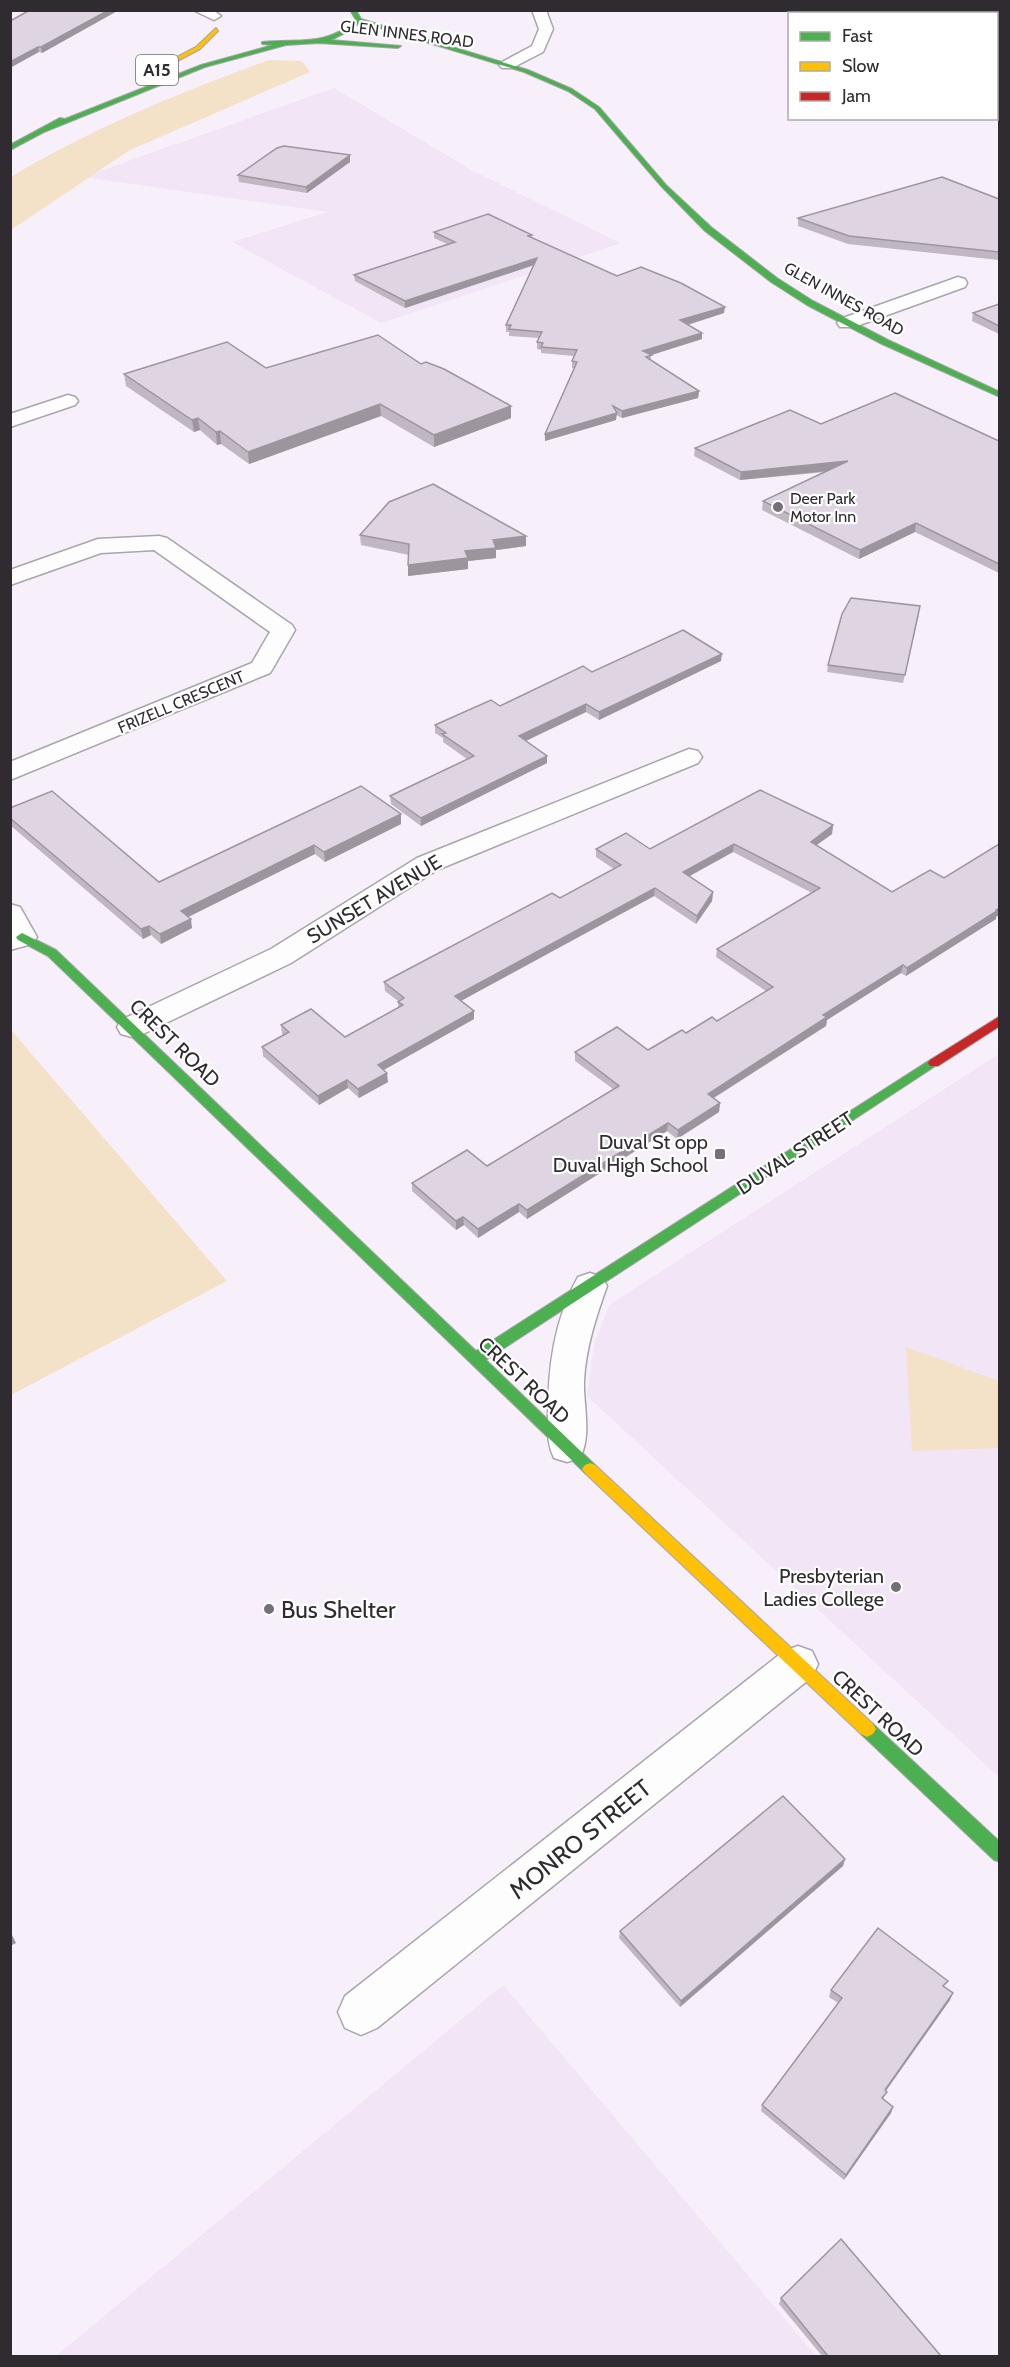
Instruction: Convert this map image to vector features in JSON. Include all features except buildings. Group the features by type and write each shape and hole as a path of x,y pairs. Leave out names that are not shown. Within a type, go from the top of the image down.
{"main road":[{"name":"A15","path":"247,41 284,44 318,41 354,28 356,15"},
{"name":"GLEN INNES ROAD","path":"356,15 393,33 492,61"},
{"path":"218,19 231,38"},
{"name":"A15","path":"10,148 92,101 198,48 218,19"},
{"name":"GLEN INNES ROAD","path":"318,41 397,46 492,61 553,80 584,97 597,108 670,194 710,231 786,288 847,323 999,395"},
{"name":"A15","path":"44,130 203,66 284,44"},
{"name":"CREST ROAD","path":"14,930 52,952 474,1360 999,1854"},
{"name":"DUVAL STREET","path":"474,1360 999,1020"}],"street":[{"path":"200,10 218,19"},
{"path":"507,64 538,49 546,29 539,10"},
{"path":"847,323 958,283"},
{"path":"10,421 68,401"},
{"name":"FRIZELL CRESCENT","path":"10,578 98,546 159,543 283,630 261,668 10,772"},
{"name":"SUNSET AVENUE","path":"132,1028 281,956 427,864 689,757"},
{"path":"567,1447 566,1380 574,1329 590,1286"},
{"name":"MONRO STREET","path":"361,2012 470,1928 798,1664"}],"shaded area":[{"path":"269,60 302,61 310,72 130,150 11,230 11,177 137,112"},
{"path":"334,88 473,171 621,243 381,323 232,242 328,212 83,177"},
{"path":"11,1030 227,1281 10,1395"},
{"name":"Presbyterian Ladies College","path":"999,1054 999,1777 587,1396 594,1344 609,1305"},
{"path":"906,1347 999,1381 999,1448 912,1451"},
{"path":"503,1985 816,2356 56,2356"}],"traffic: fast":[{"path":"264,43 315,42 339,35 359,20 353,10"},
{"path":"359,20 526,71 570,90 597,108 664,186 708,229 774,280 810,303 885,342 1000,395"},
{"path":"318,41 398,46"},
{"path":"44,130 203,66 284,44"},
{"path":"10,148 62,119"},
{"path":"22,937 52,953 590,1469"},
{"path":"474,1360 934,1063"},
{"path":"867,1729 1000,1854"}],"traffic: slow":[{"path":"166,65 198,48 216,30"},
{"path":"590,1469 867,1729"}],"traffic: jam":[{"path":"934,1063 1000,1020"}],"place":[{"name":"Deer Park Motor Inn","path":"778,507"},
{"name":"Duval St opp Duval High School","path":"720,1154"},
{"name":"Presbyterian Ladies College","path":"896,1587"},
{"name":"Bus Shelter","path":"269,1609"}]}
